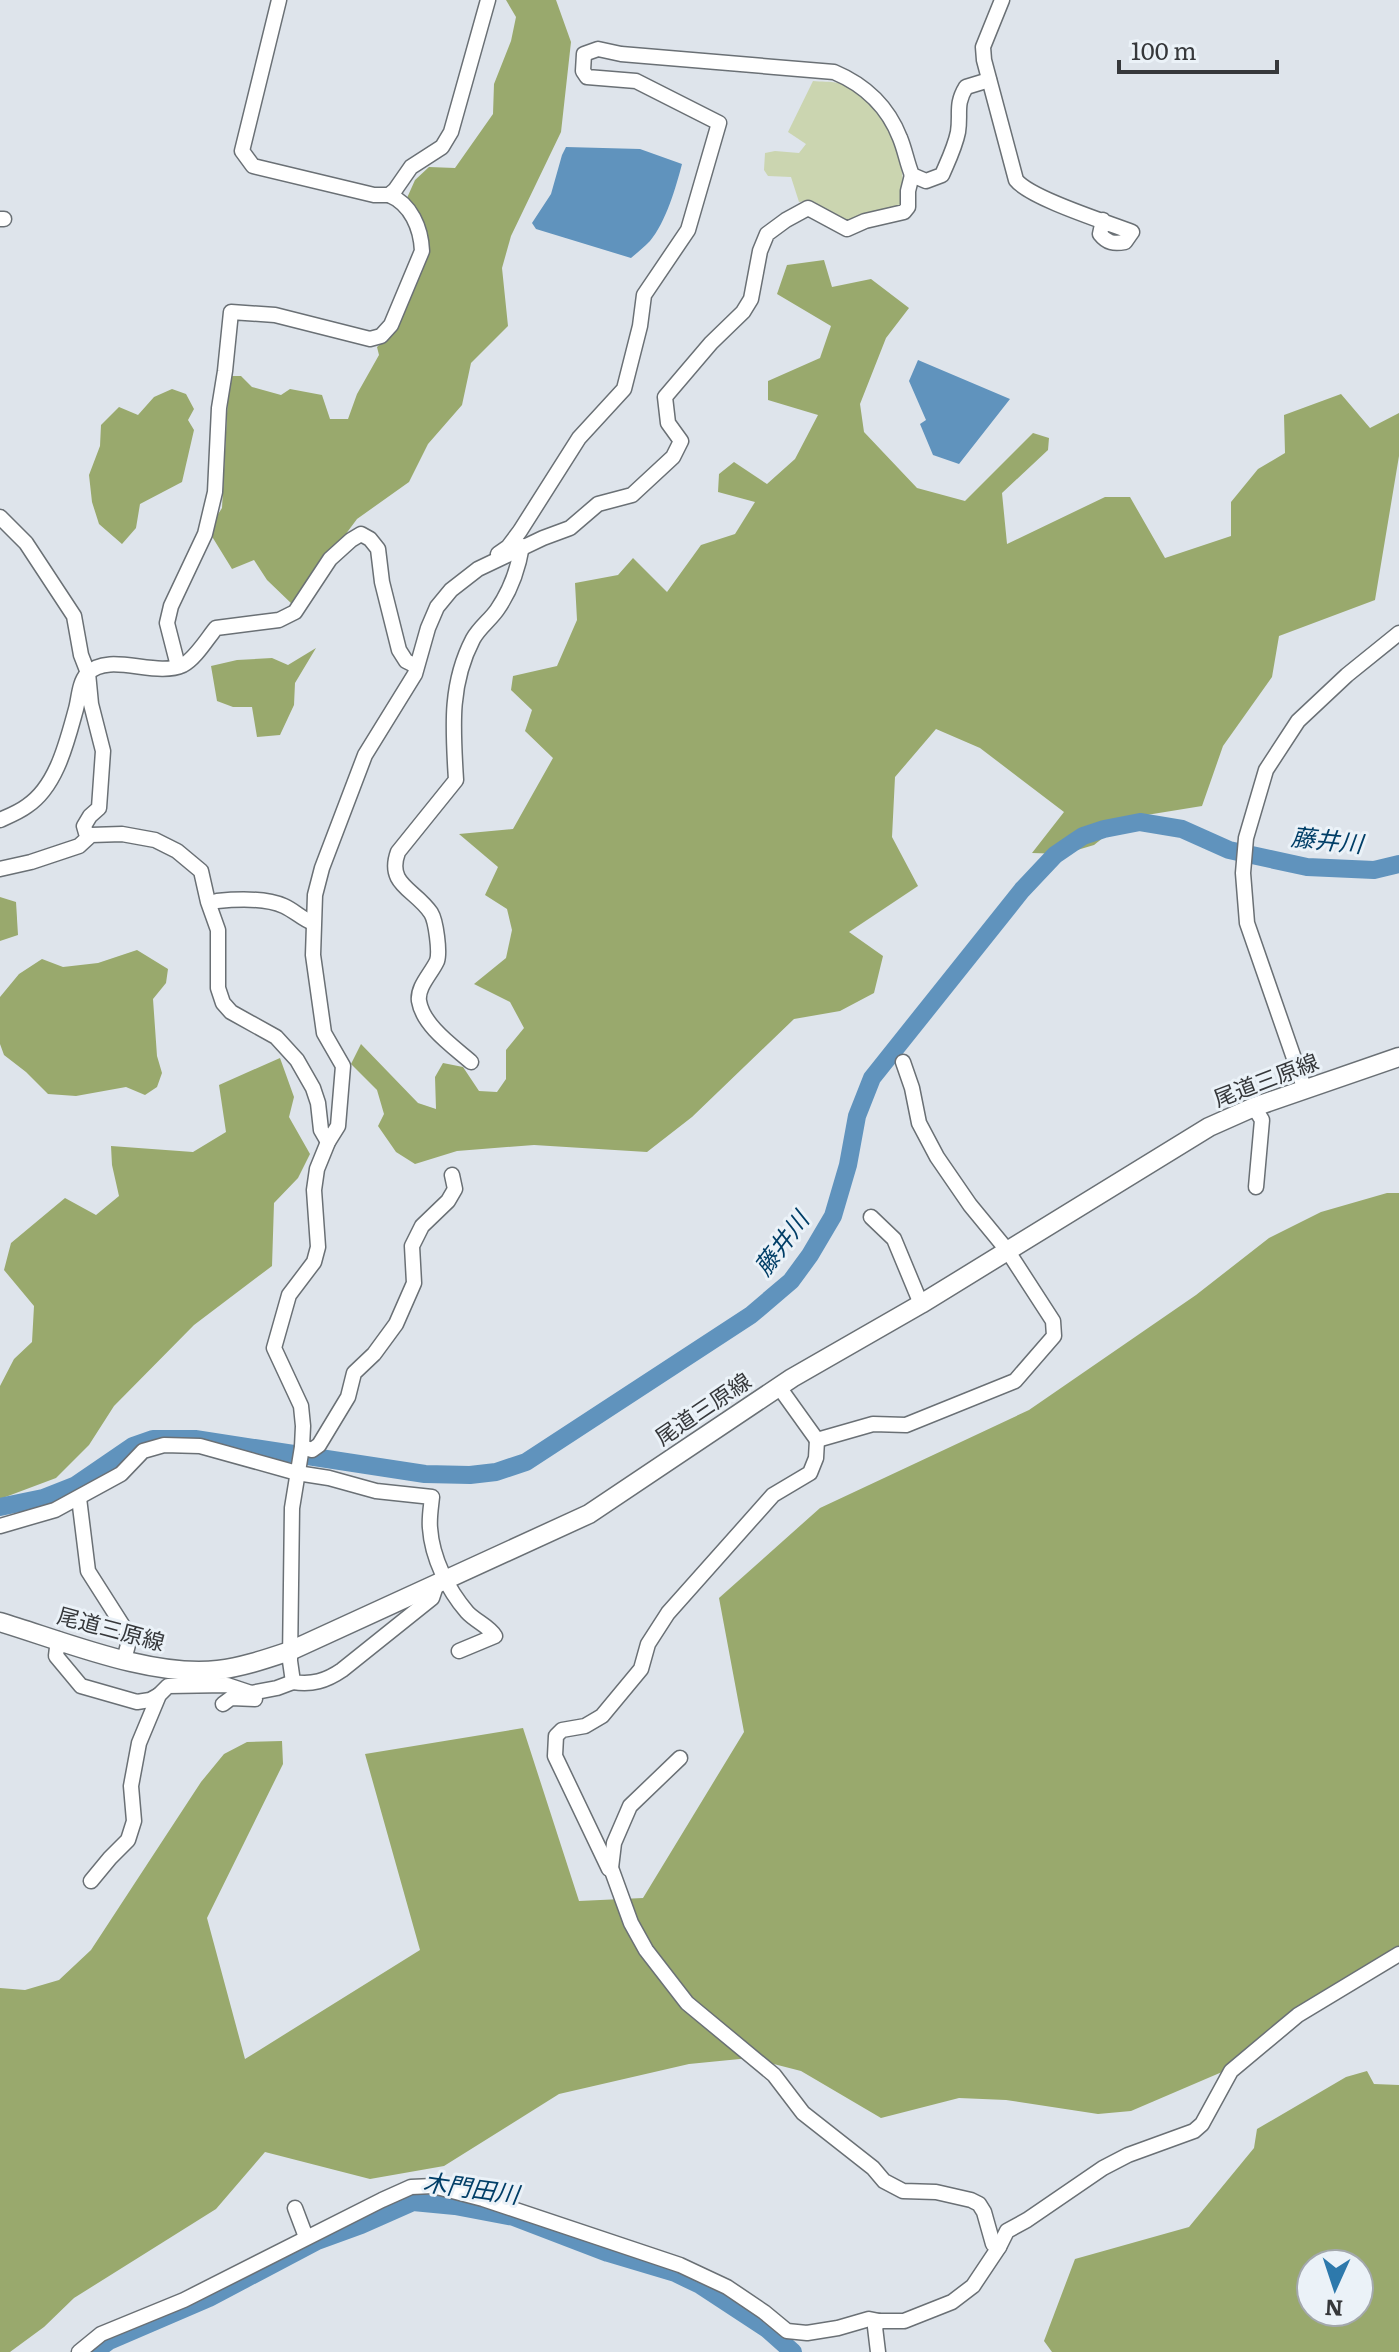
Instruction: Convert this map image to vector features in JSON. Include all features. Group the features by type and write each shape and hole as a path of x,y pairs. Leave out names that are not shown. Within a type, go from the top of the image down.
{"main road":[{"name":"尾道三原線","path":"0,1622 141,1665 176,1670 215,1671 252,1664 290,1651 589,1514 779,1387 921,1304 1209,1127 1254,1107 1399,1057"}],"street":[{"path":"178,666 167,623 171,606 205,534 215,492 219,408 231,312 275,315 370,339 381,336 391,325 422,251 413,217 398,199 253,166 242,151 279,0"},
{"path":"389,195 411,167 442,147 451,132 488,0"},
{"path":"1002,0 983,47 984,60 1016,180 1022,187 1103,220"},
{"path":"223,1704 231,1698 264,1699 287,1691 293,1682 290,1651 292,1508 302,1447 301,1406 274,1348 289,1295 314,1262 318,1247 314,1190 317,1169 338,1126 343,1066 324,1033 313,955 315,895 322,868 365,755 415,674 437,607 451,590 467,575 570,528 598,504 632,495 673,457 681,441 668,423 665,397 711,343 743,312 751,299 760,251 767,234 808,208 847,229 865,221 904,212 908,207 912,175 901,140 890,115 873,96 851,79 834,72 621,54 598,49 587,51 582,61 587,77 636,81 719,123 688,230 644,295 640,326 624,389 579,438 520,531 508,547 487,561 488,565"},
{"path":"912,175 926,181 942,175 958,130 959,98 966,87 989,80"},
{"path":"0,517 26,543 74,616 103,751 99,808 84,826 86,833 122,834 155,840 177,851 201,871 217,901 218,988 223,1003 231,1012 276,1037 297,1060 313,1088 321,1130 328,1142"},
{"path":"471,1062 429,1022 419,1000 423,984 438,958 435,923 431,913 395,876 394,864 398,852 456,780 453,725 455,687 474,637 498,609 516,578 523,537 520,531"},
{"path":"0,820 29,805 46,787 59,763 88,673 107,664 158,669 186,664 216,628 279,620 295,612 330,559 361,534 378,549 382,582 399,650 406,661 416,666"},
{"path":"1305,1090 1247,923 1243,873 1246,838 1266,770 1298,721 1347,675 1399,633"},
{"path":"0,869 79,846 91,835"},
{"path":"201,871 218,930"},
{"path":"217,901 233,899 281,904 313,923"},
{"path":"817,1440 873,1424 906,1425 1015,1381 1054,1336 1053,1321 1007,1250 970,1205 937,1157 919,1123 903,1062"},
{"path":"1254,1107 1262,1120 1256,1187"},
{"path":"302,1447 312,1450 319,1445 348,1397 354,1373 374,1354 396,1324 414,1283 412,1246 422,1226 448,1201 455,1189 452,1175"},
{"path":"871,1217 894,1239 921,1304"},
{"path":"611,1868 555,1756 556,1736 562,1730 585,1726 602,1716 641,1669 648,1644 668,1613 773,1495 810,1473 816,1458 817,1440 779,1387"},
{"path":"0,1526 55,1510 121,1474 143,1451 164,1445 200,1446 376,1491 432,1497 430,1528 441,1583 473,1619 495,1636 459,1651"},
{"path":"79,1498 88,1571 130,1637 124,1660"},
{"path":"58,1639 56,1656 81,1686 137,1702 150,1700 168,1686 227,1685 251,1693 293,1682 306,1684 328,1680 432,1598 441,1583"},
{"path":"91,1881 128,1840 134,1821 131,1786 139,1743 159,1695"},
{"path":"680,1758 630,1806 614,1843 611,1868 631,1923 646,1950 687,2003 774,2075 803,2113 873,2168 884,2181 903,2191 936,2192 979,2204 993,2244 999,2247"},
{"path":"79,2352 101,2334 184,2300 411,2187 433,2186 483,2199 680,2265 727,2287 787,2331 807,2333 869,2319 904,2321 952,2302 973,2286 1007,2231 1016,2224 1027,2220 1103,2168 1128,2155 1194,2131 1202,2124 1231,2071 1298,2015 1399,1954"},
{"path":"295,2208 306,2237"},
{"path":"878,2352 874,2336 879,2321"}],"green space":[{"path":"506,0 556,0 571,42 561,132 511,236 502,268 508,326 471,363 462,405 428,444 409,482 357,519 293,605 267,580 254,560 232,569 208,530 222,508 229,376 241,376 252,387 281,395 290,389 322,395 330,419 348,419 357,394 379,355 377,347 391,334 427,250 426,230 407,198 415,180 429,167 455,168 493,114 494,84 511,41 516,17"},
{"path":"813,81 838,83 856,90 871,101 882,115 898,149 904,205 848,224 810,201 799,202 791,177 768,176 764,170 765,153 799,153 806,144 788,132"},
{"path":"824,260 832,287 871,279 909,308 886,338 860,404 864,432 917,488 965,501 1033,433 1049,438 1048,450 1002,493 1007,544 1105,497 1130,497 1165,558 1231,536 1231,502 1258,469 1285,453 1284,415 1341,394 1370,428 1399,413 1399,456 1375,600 1279,636 1272,677 1223,746 1202,806 1128,818 1094,845 1064,854 1032,853 1064,812 980,748 936,729 895,777 892,837 918,886 849,932 883,956 874,993 840,1011 794,1019 692,1117 647,1152 534,1145 457,1151 415,1164 396,1152 378,1126 384,1114 377,1090 351,1064 361,1044 418,1103 436,1109 435,1077 443,1063 463,1067 479,1091 497,1092 506,1079 506,1050 524,1028 510,1002 474,984 506,958 512,930 507,909 485,895 498,867 459,834 513,829 553,758 525,731 532,710 511,690 513,676 557,666 577,620 575,583 618,575 633,558 667,592 701,545 735,534 755,502 718,492 719,474 734,462 767,484 795,459 818,415 768,400 768,381 820,358 831,326 777,294 787,265"},
{"path":"172,389 186,394 194,409 188,420 194,430 182,482 140,504 136,528 122,544 99,524 92,502 89,475 100,446 101,425 119,407 138,415 154,397"},
{"path":"316,648 295,683 294,705 280,735 257,737 252,707 233,707 217,701 211,666 237,660 272,658 288,665"},
{"path":"0,897 16,902 18,935 0,941"},
{"path":"137,950 168,969 166,983 153,999 157,1056 162,1073 157,1087 145,1095 126,1087 76,1096 48,1094 4,1055 0,1044 0,997 19,974 42,959 63,967 98,963"},
{"path":"280,1058 294,1097 289,1117 310,1154 298,1178 274,1203 272,1266 194,1325 114,1406 89,1445 56,1478 0,1499 0,1386 14,1359 32,1342 34,1306 4,1270 11,1243 65,1198 96,1215 119,1196 111,1146 193,1152 226,1132 219,1085"},
{"path":"1387,1193 1399,1193 1399,1948 1306,2004 1222,2072 1131,2111 1098,2114 1006,2100 959,2098 881,2118 801,2071 750,2058 689,2064 559,2094 444,2166 370,2179 265,2152 216,2209 74,2298 44,2327 10,2352 0,2352 0,1988 25,1990 59,1980 91,1950 201,1782 224,1754 247,1742 282,1741 283,1764 207,1918 245,2059 420,1950 365,1754 523,1728 579,1901 643,1898 744,1732 719,1598 820,1508 1029,1410 1196,1295 1269,1238 1321,1212"},
{"path":"1367,2071 1374,2084 1399,2085 1399,2352 1052,2352 1044,2341 1075,2259 1189,2227 1254,2148 1257,2129 1346,2077"}],"water":[{"path":"566,147 640,149 682,164 661,224 650,241 631,258 536,229 532,223 551,194"},
{"path":"918,360 1010,399 959,464 933,455 920,424 926,420 909,381"}],"waterway":[{"name":"藤井川","path":"0,1507 43,1498 76,1485 133,1446 153,1439 195,1439 425,1474 496,1472 526,1462 751,1315 791,1281 833,1216 848,1165 857,1116 872,1078 1022,890 1055,855 1083,836 1140,822 1182,829 1229,850 1307,867 1374,870 1399,864"},
{"name":"木門田川","path":"94,2352 109,2341 209,2298 317,2241 413,2202 514,2217 608,2253 675,2273 700,2285 767,2329 793,2352"}]}
